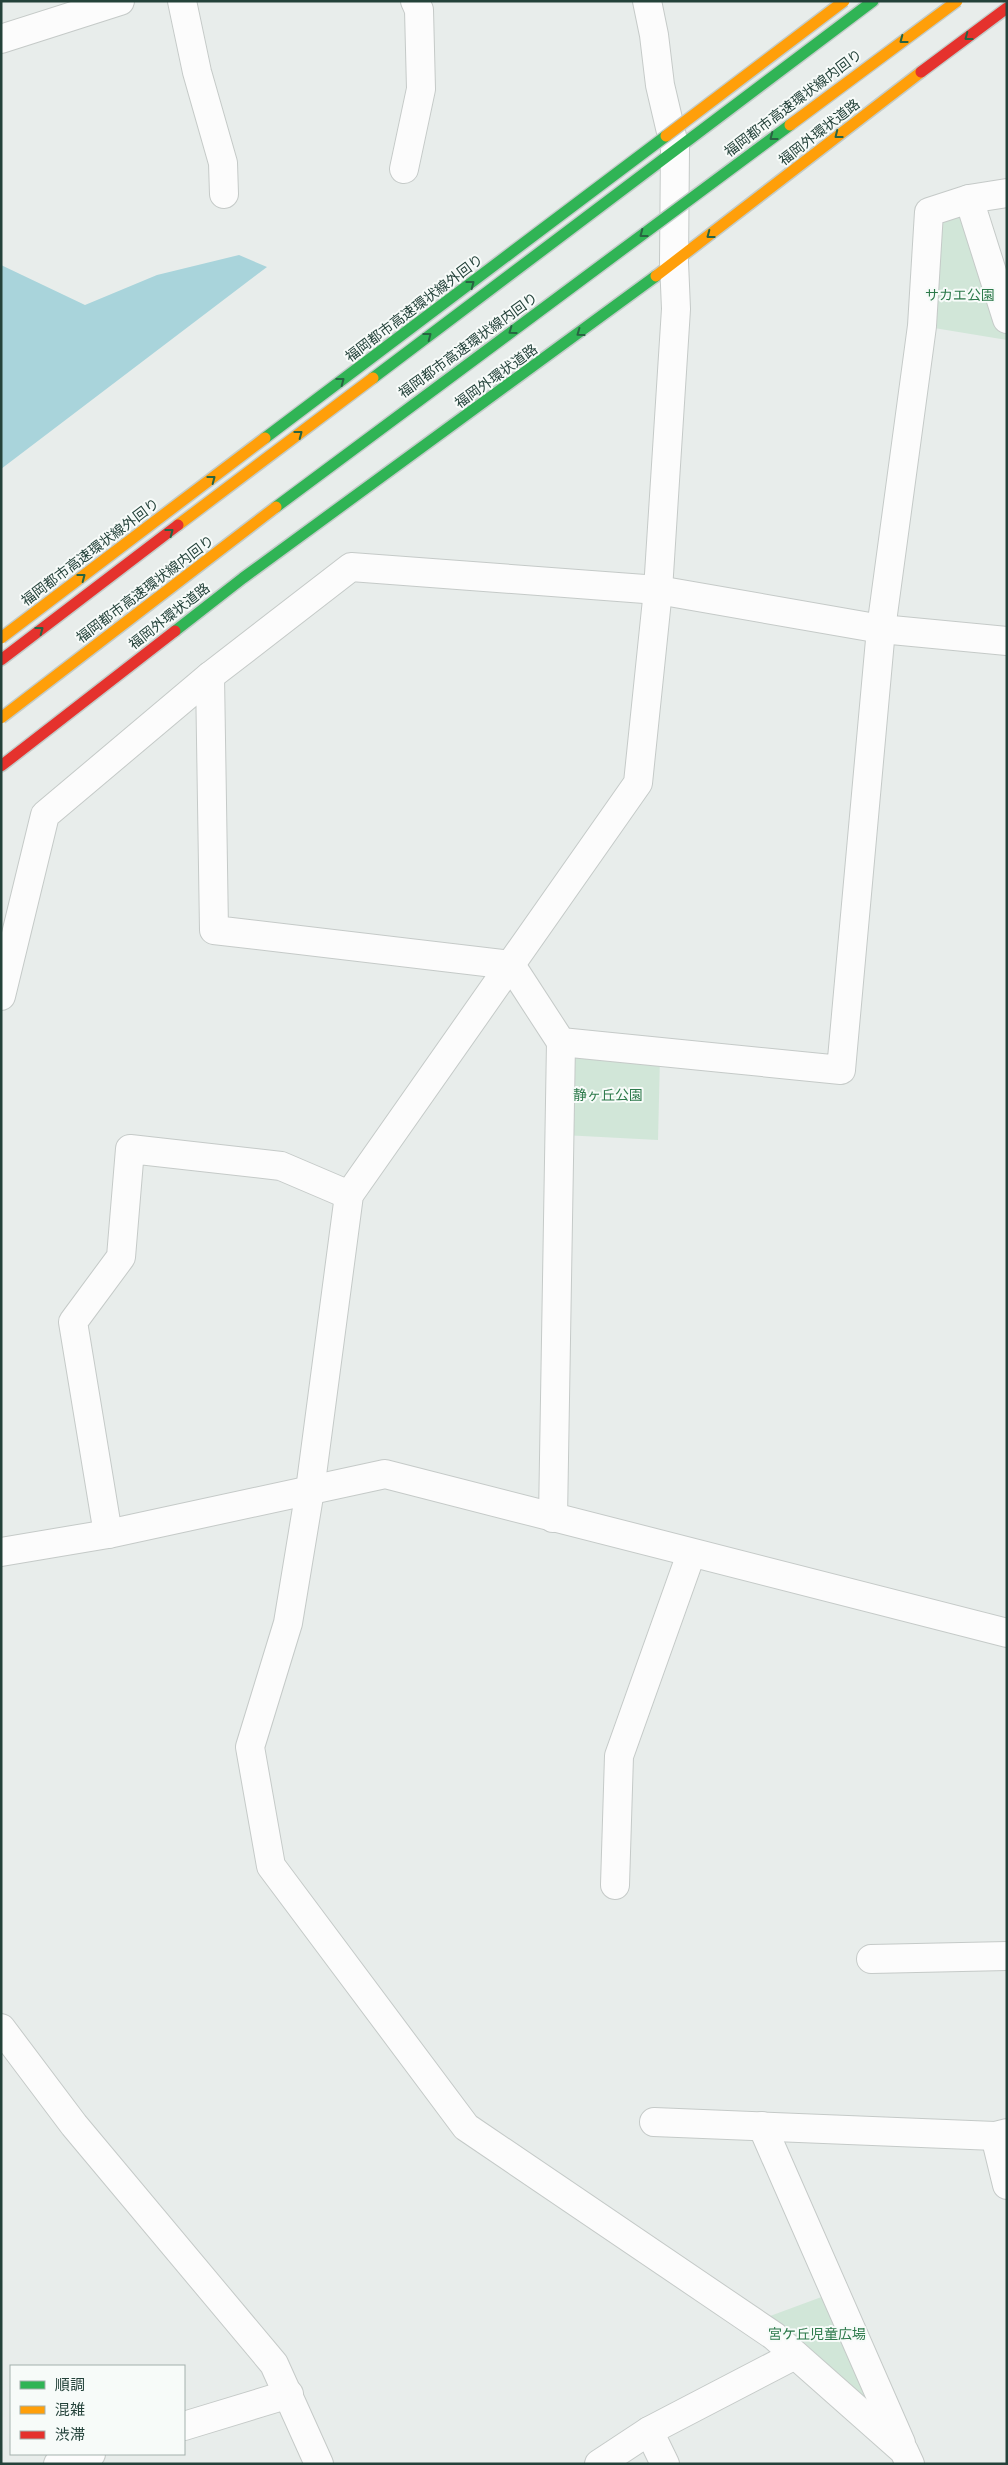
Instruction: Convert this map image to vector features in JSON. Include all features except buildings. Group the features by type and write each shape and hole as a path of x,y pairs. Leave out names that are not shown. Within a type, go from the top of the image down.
{"highway":[{"name":"福岡都市高速環状線外回り","path":"1,638 844,1"},
{"path":"1,660 873,1"},
{"name":"福岡都市高速環状線内回り","path":"1,718 348,452 957,1"},
{"name":"福岡外環状道路","path":"1,766 243,578 620,304 1007,8"}],"street":[{"path":"182,1 197,72 223,163 224,194"},
{"path":"404,169 420,88 419,10 415,1"},
{"path":"647,1 654,35 660,85 675,149 674,262 676,309 658,590 638,782 349,1195 310,1490 288,1623 250,1747 271,1866 466,2127 774,2336 907,2457"},
{"path":"1,39 102,4"},
{"path":"561,1042 841,1070 881,629 922,326 929,212 969,199 1007,193"},
{"path":"969,199 1007,319"},
{"path":"1,996 45,815 210,676 351,567 658,590 881,629 1007,641"},
{"path":"210,676 214,930 511,965"},
{"path":"511,965 561,1042 554,1518"},
{"path":"108,1534 73,1322 120,1257 130,1149 280,1166 349,1195"},
{"path":"1,1552 108,1534 385,1474 691,1554 1007,1633"},
{"path":"615,1885 619,1756 691,1554"},
{"path":"872,1959 1007,1956"},
{"path":"2,2029 74,2126 274,2364 319,2464"},
{"path":"654,2122 1001,2134 1007,2186"},
{"path":"762,2126 907,2457"},
{"path":"599,2464 649,2432 795,2355"},
{"path":"185,2426 288,2394"},
{"path":"649,2432 666,2464"},
{"path":"58,2464 88,2455"}],"green space":[{"name":"サカエ公園","path":"969,199 1007,319 1007,340 922,326 929,212"},
{"name":"静ヶ丘公園","path":"565,1047 660,1057 658,1140 563,1135"},
{"name":"宮ケ丘児童広場","path":"835,2292 904,2451 754,2322"}],"water":[{"path":"239,255 267,267 1,469 1,265 85,305 157,275"}],"traffic: fast":[{"path":"373,378 873,1"},
{"path":"276,507 790,125"},
{"path":"265,438 666,136"},
{"path":"175,631 243,578 656,276"}],"traffic: slow":[{"path":"666,136 844,1"},
{"path":"790,125 957,1"},
{"path":"656,276 921,72"},
{"path":"178,525 373,378"},
{"path":"1,638 265,438"},
{"path":"1,718 276,507"}],"traffic: jam":[{"path":"921,72 1007,8"},
{"path":"1,660 178,525"},
{"path":"1,766 175,631"}]}
